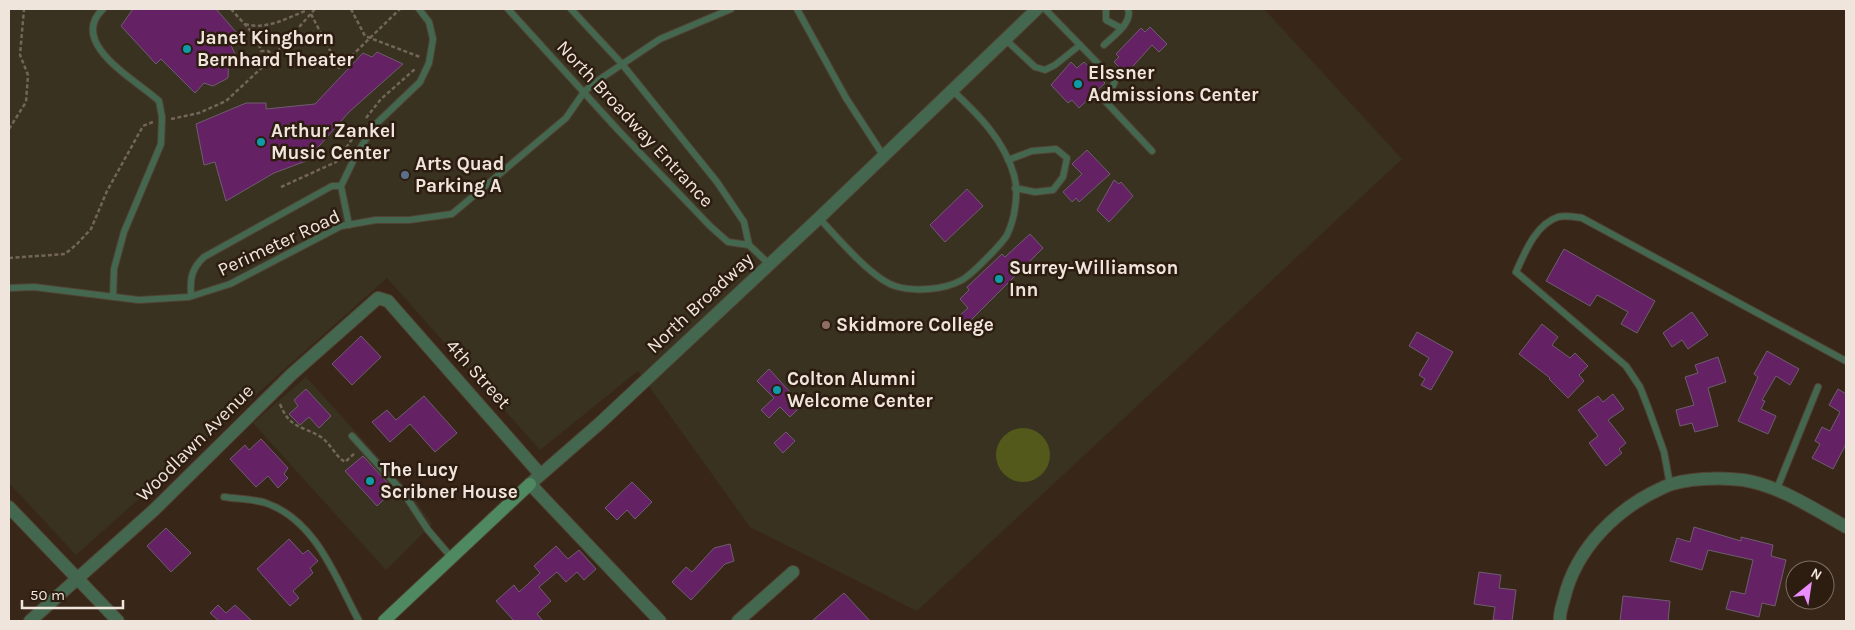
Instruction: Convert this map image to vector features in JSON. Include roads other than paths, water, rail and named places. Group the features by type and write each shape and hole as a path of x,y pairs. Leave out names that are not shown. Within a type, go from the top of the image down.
{"street":[{"name":"North Broadway","path":"384,621 540,474 600,422 770,264 1038,9"},
{"name":"Woodlawn Avenue","path":"30,621 154,510 274,392 378,298 388,300"},
{"name":"4th Street","path":"388,300 540,474"},
{"path":"1560,621 1567,586 1588,545 1618,515 1670,485 1702,479 1743,480 1800,501 1846,527"},
{"path":"530,484 660,621"},
{"path":"9,507 118,621"},
{"path":"738,621 793,572"}],"lane":[{"path":"103,9 95,16 91,32 96,46 159,101 162,117 161,144 124,232 114,269 113,296"},
{"path":"349,225 341,186 374,125 420,82 429,63 433,38 429,22 419,9"},
{"name":"North Broadway Entrance","path":"508,9 710,226 728,242 750,246 770,264"},
{"name":"North Broadway Entrance","path":"571,9 622,64 717,182 744,222 750,246"},
{"name":"Perimeter Road","path":"9,288 34,288 139,300 191,296 230,284 342,226 376,220 409,220 452,214 566,118 584,92 622,64 660,39 731,9"},
{"path":"797,9 846,98 884,155"},
{"path":"1045,9 1115,81 1106,102 1152,151"},
{"path":"1106,9 1106,20 1121,28"},
{"path":"1104,45 1130,18 1128,9"},
{"path":"1005,39 1035,67 1045,70 1080,45"},
{"path":"819,218 870,270 893,286 911,289 934,288 960,281 973,273 1007,235 1016,203 1014,176 1001,145 973,110 952,90"},
{"path":"1008,160 1032,151 1056,149 1067,158 1064,178 1052,190 1035,192 1015,188"},
{"path":"191,296 194,266 204,257 332,186 341,186"},
{"path":"1670,485 1664,452 1649,410 1640,387 1626,366 1516,272 1528,246 1544,224 1560,216 1582,218 1846,362"},
{"path":"1776,491 1818,387"},
{"path":"352,436 403,492 428,530 452,557"},
{"path":"224,497 266,503 295,520 312,538 330,565 360,621"}],"place":[{"name":"Janet Kinghorn Bernhard Theater","path":"187,49"},
{"name":"Elssner Admissions Center","path":"1078,84"},
{"name":"Arthur Zankel Music Center","path":"261,142"},
{"name":"Arts Quad Parking A","path":"405,175"},
{"name":"Surrey-Williamson Inn","path":"999,279"},
{"name":"Skidmore College","path":"826,325"},
{"name":"Colton Alumni Welcome Center","path":"777,390"},
{"name":"The Lucy Scribner House","path":"370,481"}]}
